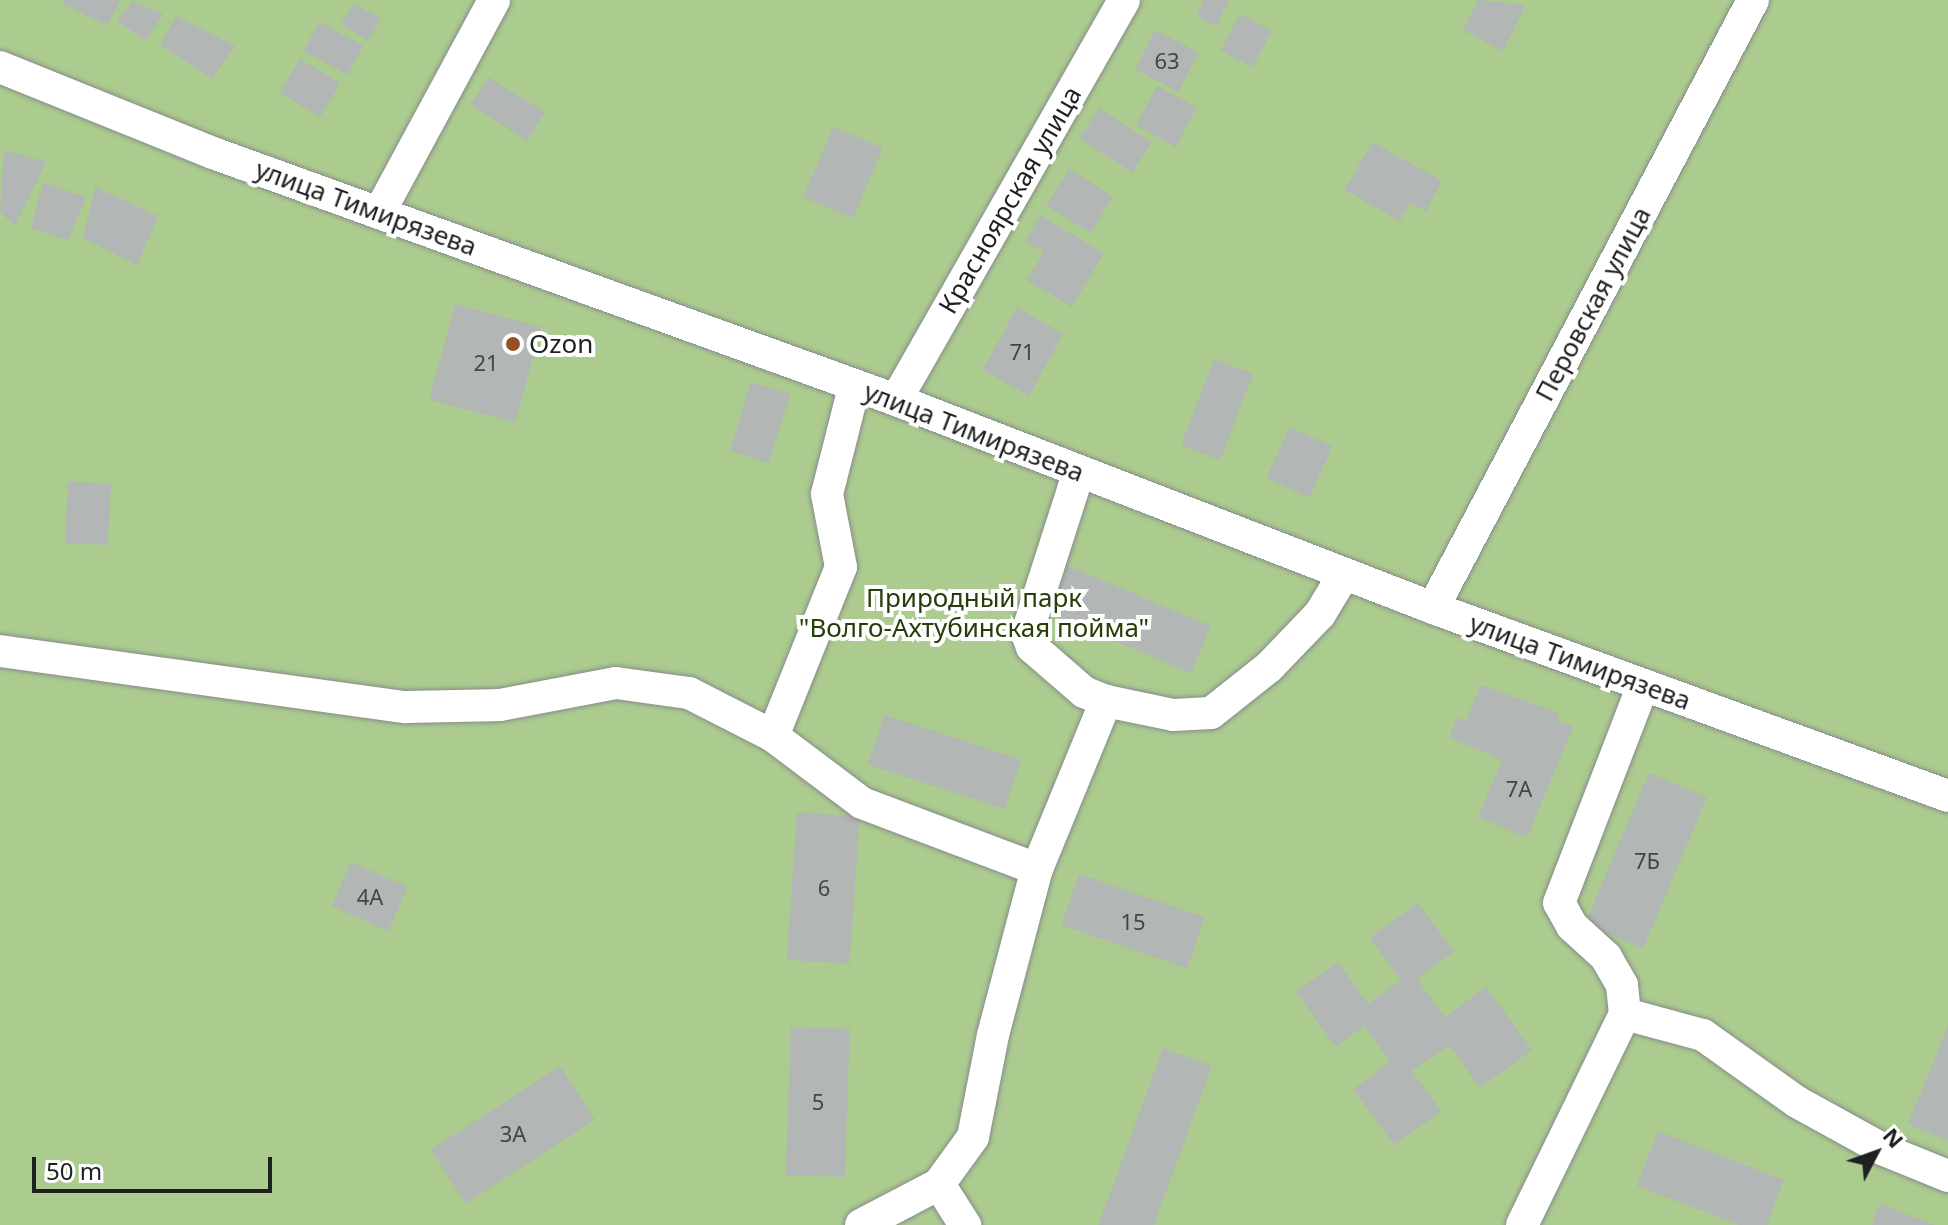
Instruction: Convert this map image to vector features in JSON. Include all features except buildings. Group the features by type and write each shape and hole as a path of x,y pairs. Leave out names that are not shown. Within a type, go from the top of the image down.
{"street":[{"path":"379,213 494,0"},
{"name":"Красноярская улица","path":"896,400 1124,0"},
{"name":"Перовская улица","path":"1433,608 1753,0"},
{"name":"улица Тимирязева","path":"0,67 213,153 896,400 1433,608 1948,796"},
{"path":"773,736 841,567 827,494 854,387"},
{"path":"1079,471 1027,633 1032,647 1084,692 1106,701 1173,715 1211,713 1269,667 1320,614 1344,574"},
{"path":"0,651 406,707 500,705 616,683 689,693 773,736 862,803 1037,869"},
{"path":"1522,1225 1625,1014 1622,985 1611,966 1572,926 1559,903 1643,685"},
{"path":"861,1225 939,1184 973,1137 993,1035 1037,869 1106,701"},
{"path":"1625,1014 1703,1035 1797,1102 1884,1150 1948,1176"},
{"path":"939,1184 965,1225"}],"green space":[{"name":"Природный парк \"Волго-Ахтубинская пойма\"","path":"0,0 1948,0 1948,1225 0,1225"}],"place":[{"name":"Ozon","path":"513,344"}]}
